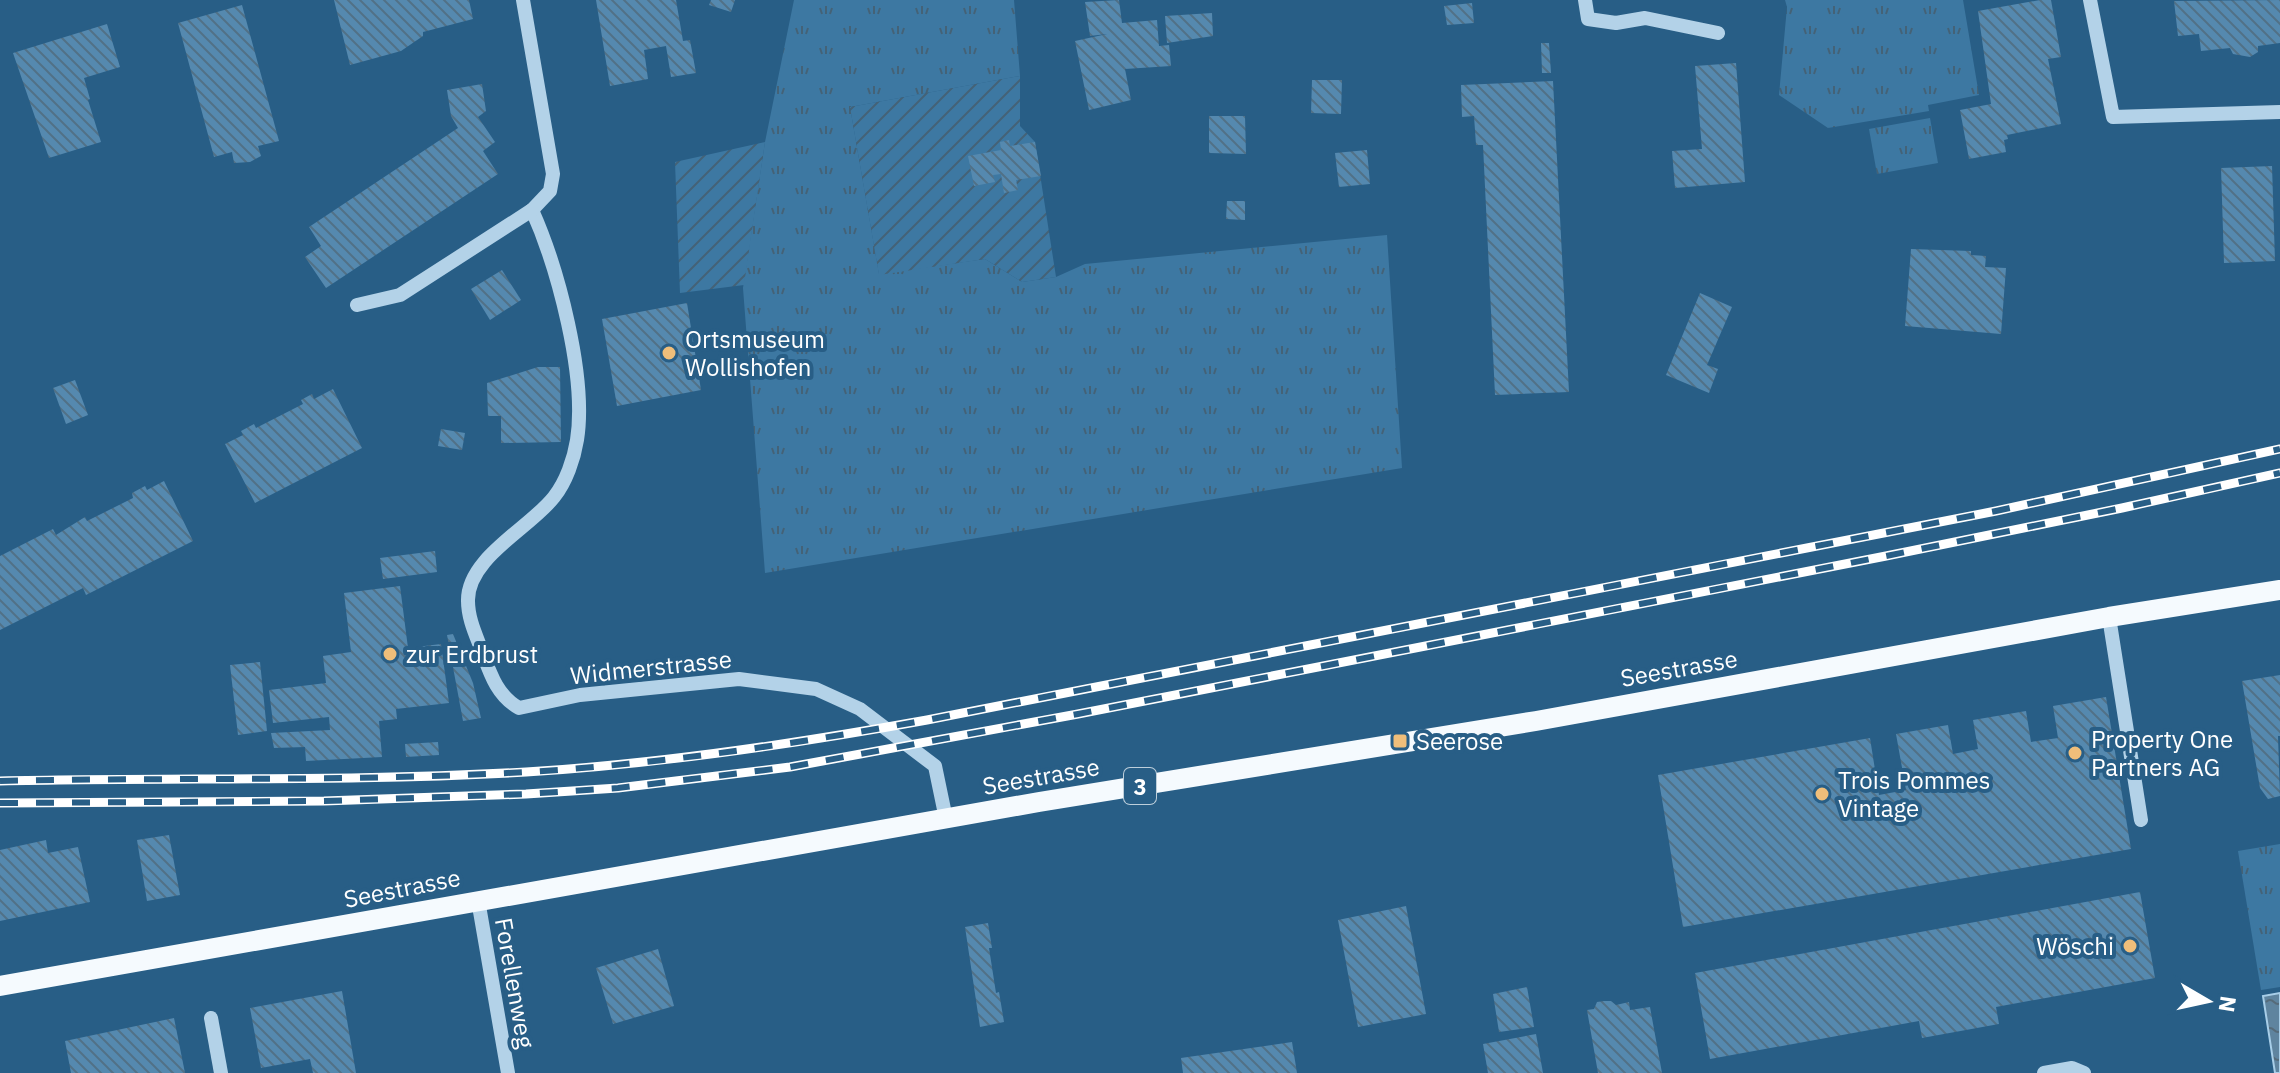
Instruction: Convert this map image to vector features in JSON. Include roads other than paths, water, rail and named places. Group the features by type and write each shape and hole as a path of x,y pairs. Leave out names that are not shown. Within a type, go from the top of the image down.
{"main road":[{"name":"Seestrasse","path":"0,986 478,900 1400,741 1536,721 2109,617 2280,590"}],"street":[{"path":"357,305 400,295 532,210 550,191 553,174 523,0"},
{"path":"1585,0 1588,19 1616,23 1645,18 1718,33"},
{"path":"2090,0 2113,117 2280,112"},
{"name":"Widmerstrasse","path":"532,210 547,250 572,343 579,415 577,441 556,495 493,553 471,582 468,601 471,621 489,672 500,692 519,708 580,695 739,679 816,689 860,709 935,766 946,819"},
{"path":"2109,617 2141,820"},
{"name":"Forellenweg","path":"478,900 508,1073"},
{"path":"211,1018 221,1073"},
{"path":"2044,1073 2072,1068 2084,1073"}],"water":[{"path":"2280,993 2280,1073 2275,1073 2263,996"}],"railway":[{"path":"0,781 329,778 526,772 627,764 777,745 927,720 1996,511 2280,449"},
{"path":"0,803 324,801 526,794 618,788 790,767 1078,714 1886,556 2280,473"}],"place":[{"name":"Ortsmuseum Wollishofen","path":"669,353"},
{"name":"zur Erdbrust","path":"390,654"},
{"name":"Seerose","path":"1400,741"},
{"name":"Property One Partners AG","path":"2075,753"},
{"name":"Trois Pommes Vintage","path":"1822,794"},
{"name":"Wöschi","path":"2130,946"}]}
